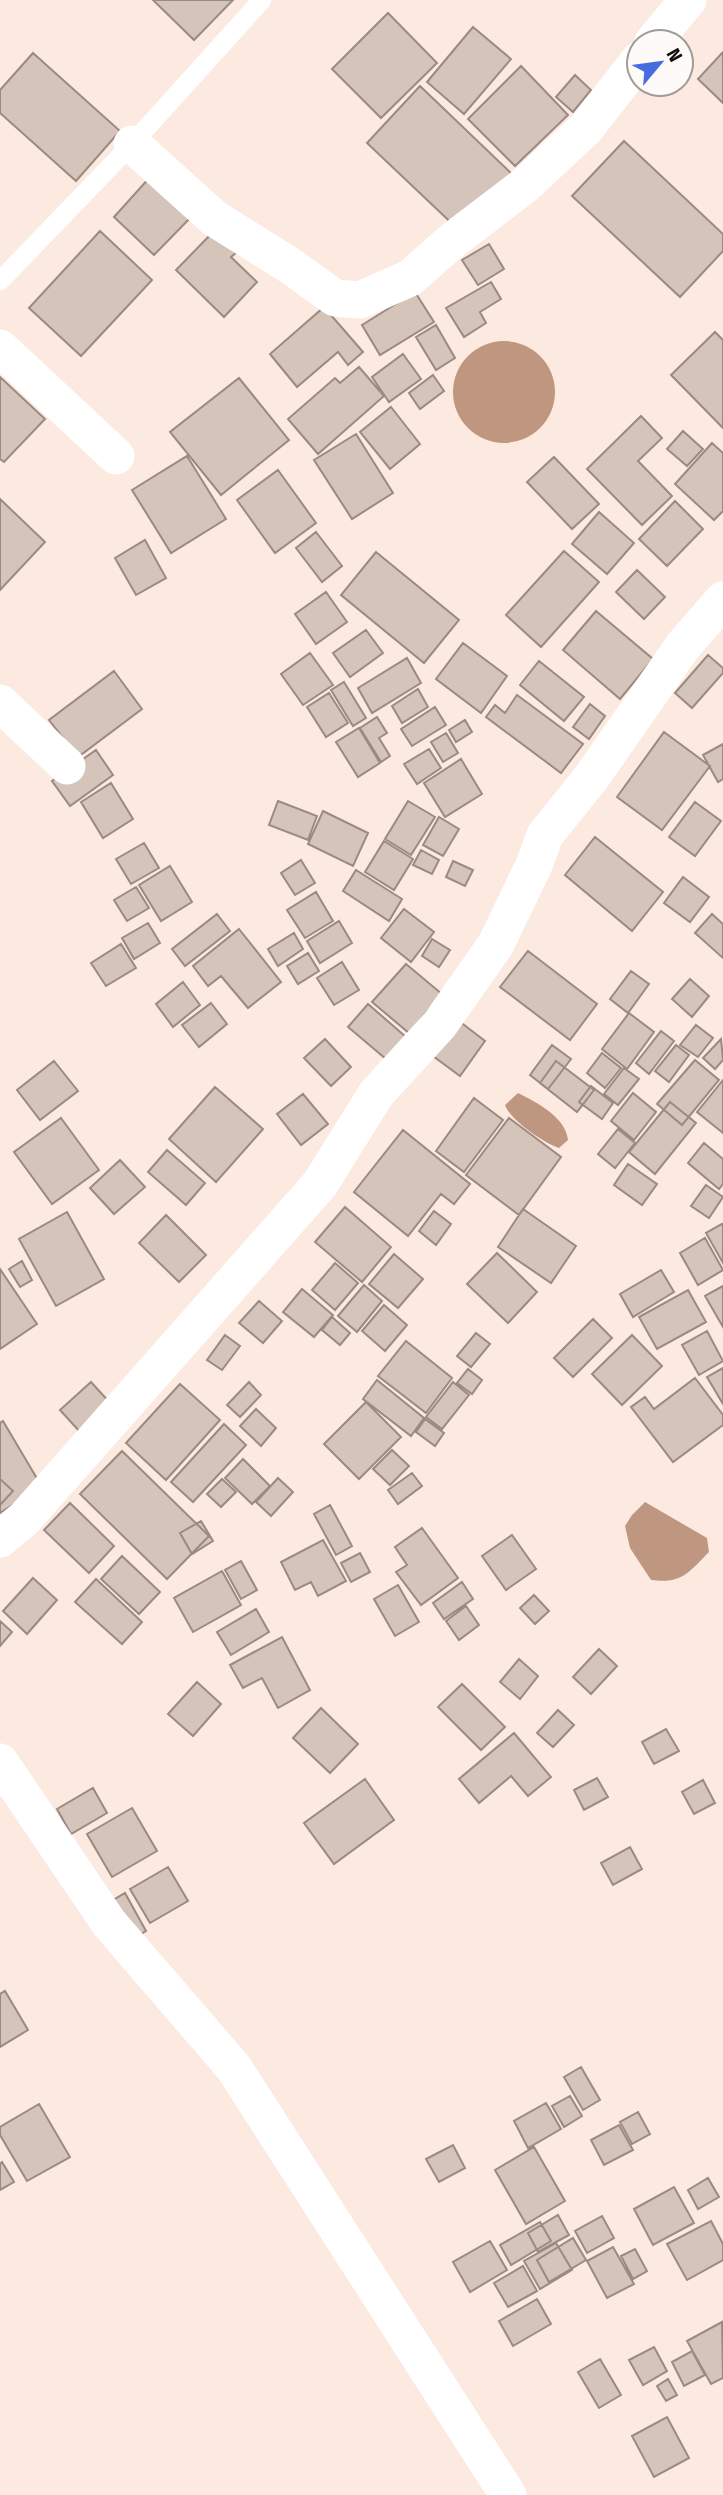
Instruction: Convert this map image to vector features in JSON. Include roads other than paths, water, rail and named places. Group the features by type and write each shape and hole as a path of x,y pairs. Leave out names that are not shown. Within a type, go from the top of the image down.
{"street":[{"path":"665,28 688,0"},
{"path":"132,144 214,218 289,265 335,298 360,300 410,278 453,240 525,185 586,128 625,78"},
{"path":"0,348 116,456"},
{"path":"0,1539 43,1499 320,1184 376,1094 440,1024 496,944 534,865 545,835 591,778 682,646 723,600"},
{"path":"0,703 67,766"},
{"path":"0,1762 109,1923 234,2068 508,2495"}],"lane":[{"path":"0,281 132,144 262,0"}]}
